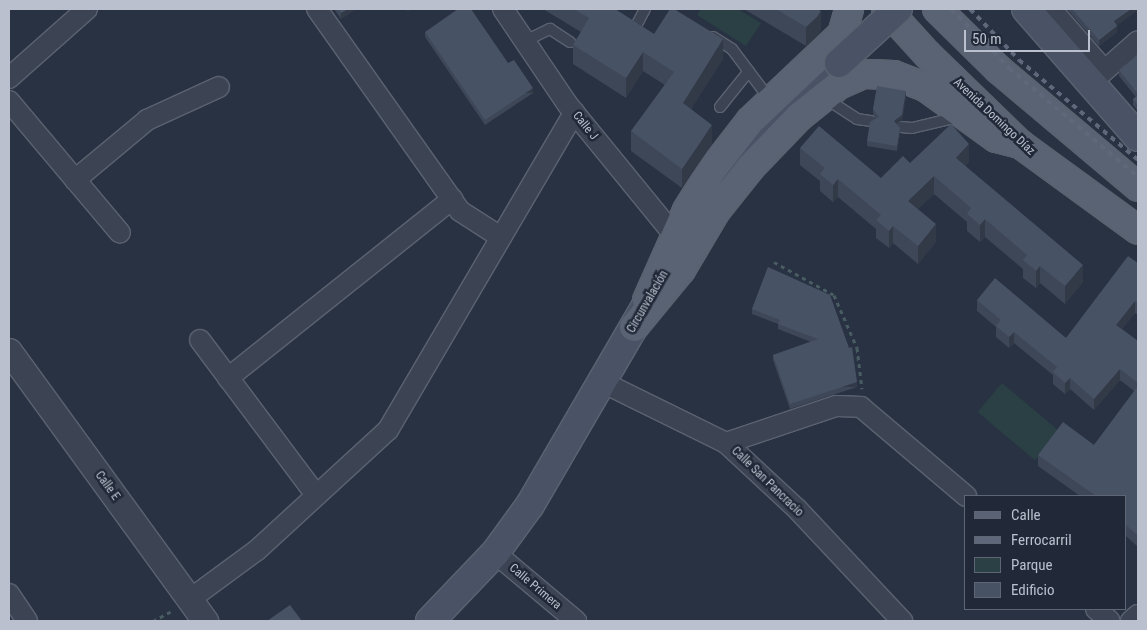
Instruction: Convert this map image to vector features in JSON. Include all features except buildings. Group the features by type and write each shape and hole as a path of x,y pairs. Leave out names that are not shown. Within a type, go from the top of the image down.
{"main road":[{"path":"638,319 675,236 712,170 750,121 842,34 849,9"},
{"name":"Avenida Domingo Díaz","path":"886,9 927,54 1020,144 1138,230"},
{"name":"Circunvalación","path":"430,621 495,553 530,504 692,227 746,151 763,131 898,9"},
{"path":"937,9 998,69 1138,187"},
{"path":"1026,9 1097,77 1138,137"},
{"path":"638,319 681,270 716,211 751,167 799,117 839,85 864,74 894,75 925,87 961,116 996,138 1020,144"}],"street":[{"path":"9,78 87,9"},
{"path":"316,9 460,211 499,236"},
{"path":"1051,9 1097,77 1138,41"},
{"name":"Calle J","path":"505,10 574,112 675,236"},
{"path":"75,180 147,120 219,87"},
{"path":"9,101 120,234"},
{"path":"189,600 257,550 388,430 499,236 574,112"},
{"path":"228,378 452,199"},
{"path":"200,340 316,496"},
{"name":"Calle E","path":"11,359 205,621"},
{"name":"Calle San Pancracio","path":"602,382 726,443 797,509 902,621"},
{"path":"726,443 836,406 860,407 965,495"},
{"name":"Calle Primera","path":"495,553 576,621"},
{"path":"9,594 27,621"},
{"path":"1097,610 1110,621"},
{"path":"1131,621 1138,615"}],"lane":[{"path":"636,26 645,9"},
{"path":"525,41 550,29 570,42"},
{"path":"707,34 732,49 771,102"},
{"path":"720,107 749,71"},
{"path":"825,98 857,119 872,121"},
{"path":"901,127 912,128 961,116"}],"path":[{"path":"774,262 834,295 857,348 860,407"},
{"path":"153,621 161,618"}],"green space":[{"path":"701,9 738,9 761,23 746,46 697,15"},
{"path":"1002,383 1059,431 1035,460 978,412"}],"railway":[{"path":"951,9 1009,68 1138,177"},
{"path":"970,9 1019,60 1138,160"}]}
